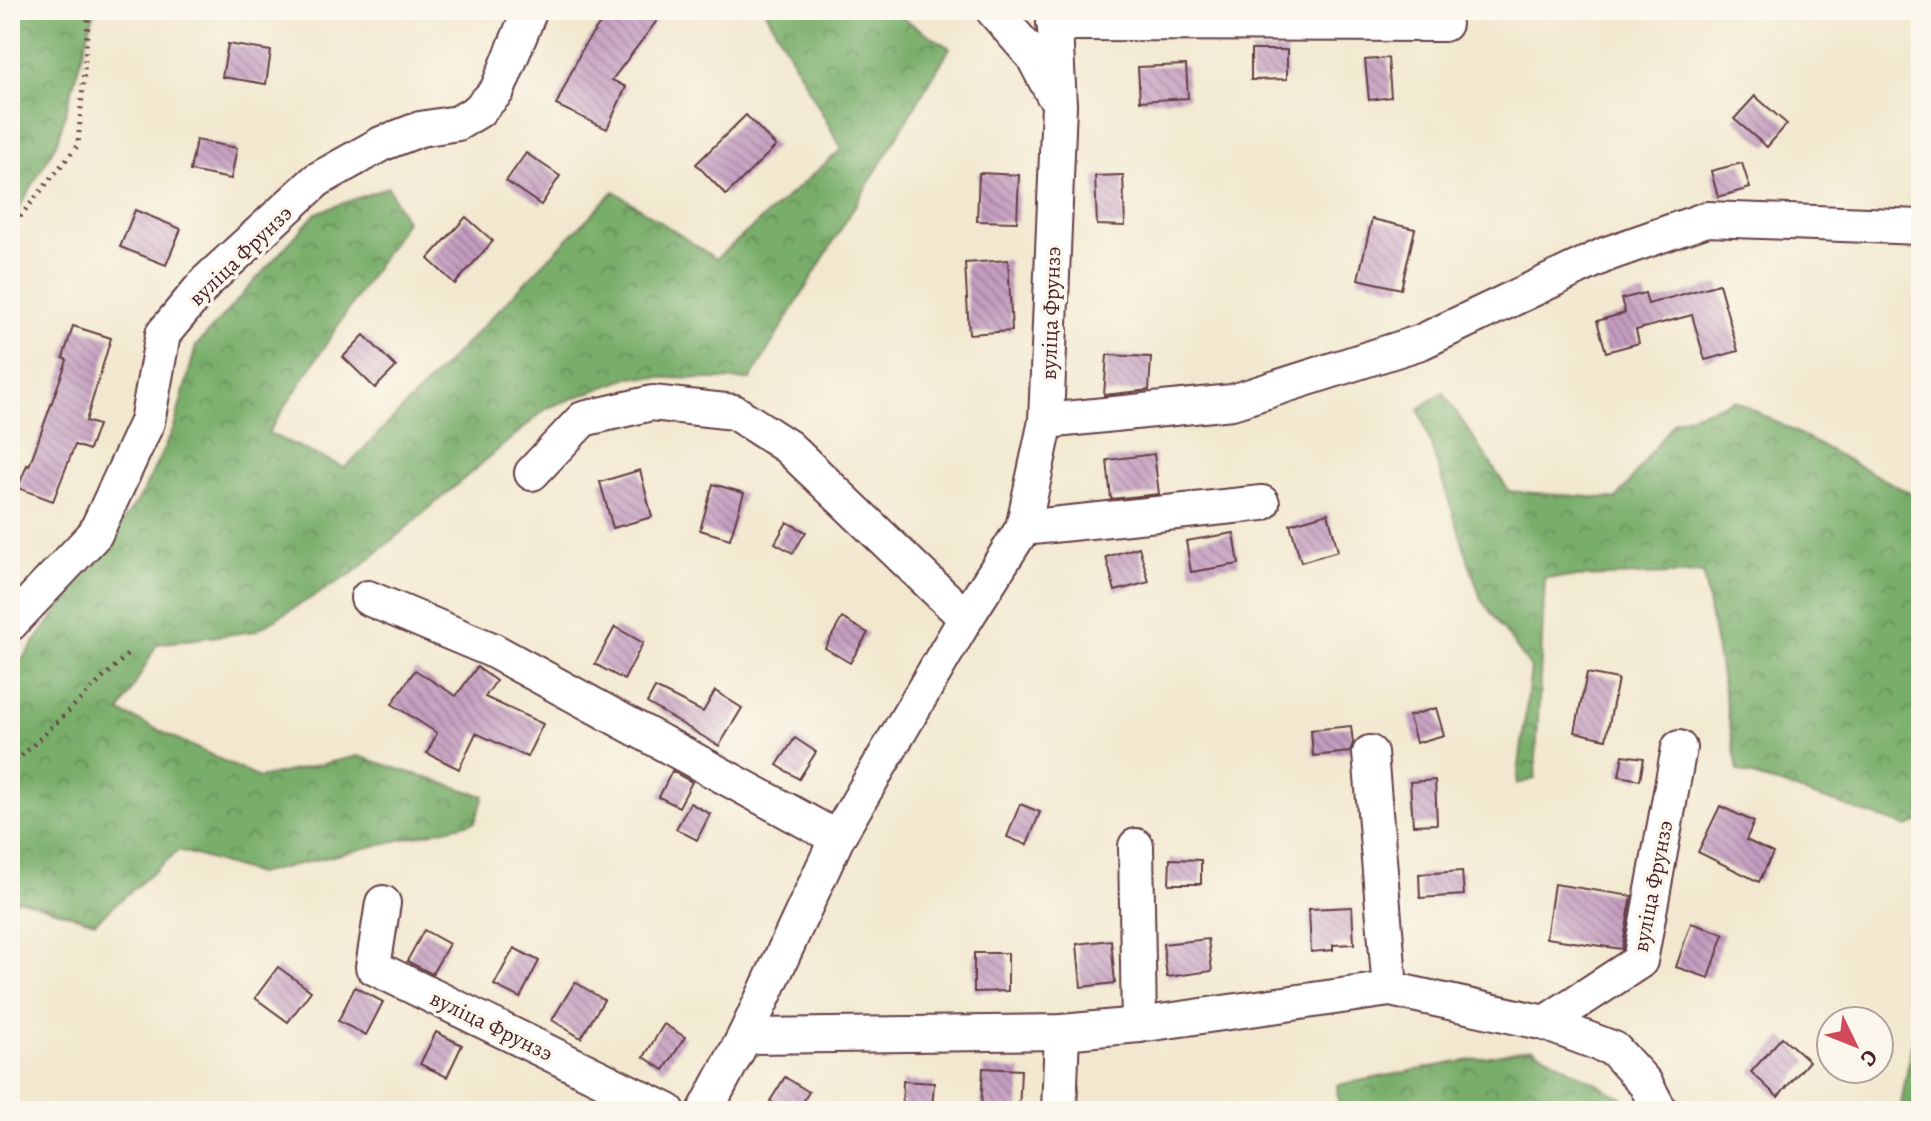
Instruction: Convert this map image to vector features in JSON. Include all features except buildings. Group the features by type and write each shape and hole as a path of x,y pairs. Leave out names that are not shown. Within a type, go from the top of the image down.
{"street":[{"name":"вуліца Фрунзэ","path":"10,624 95,534 147,422 163,334 207,281 317,180 381,144 420,129 458,123 478,111 497,91 530,10"},
{"path":"993,10 1033,56 1059,105"},
{"name":"вуліца Фрунзэ","path":"705,1111 745,1036 837,838 966,618 1023,528 1046,421 1059,105 1054,16"},
{"path":"1054,16 1444,24"},
{"path":"1046,421 1232,402 1421,342 1607,254 1707,219 1921,227"},
{"path":"532,473 583,419 652,403 734,412 788,447 966,618"},
{"path":"1023,528 1262,503"},
{"path":"368,598 492,650 837,838"},
{"name":"вуліца Фрунзэ","path":"1545,1023 1640,961 1679,748"},
{"path":"1370,753 1390,989"},
{"path":"1136,846 1139,1025"},
{"name":"вуліца Фрунзэ","path":"383,903 373,967 668,1111"},
{"path":"745,1036 1062,1032 1139,1025 1390,989 1545,1023 1614,1049 1645,1083 1660,1111"},
{"path":"1059,1111 1062,1032"}],"path":[{"path":"10,229 78,145 89,10"},
{"path":"10,767 128,654"}],"green space":[{"path":"10,10 95,10 57,142 10,224"},
{"path":"765,10 890,10 950,48 750,380 631,377 547,408 353,573 255,631 157,644 120,712 259,778 358,756 484,796 475,822 257,874 179,850 95,922 18,899 10,908 10,676 141,496 174,428 196,346 316,213 388,187 406,221 268,433 345,468 614,191 716,259 842,149"},
{"path":"1443,392 1509,491 1617,499 1674,421 1735,400 1921,499 1921,820 1908,827 1738,771 1703,573 1545,578 1535,779 1517,784 1531,668 1481,599 1419,409"},
{"path":"1921,1014 1921,1111 1900,1111 1915,1024"},
{"path":"1532,1048 1622,1098 1630,1111 1339,1111 1337,1085"}]}
